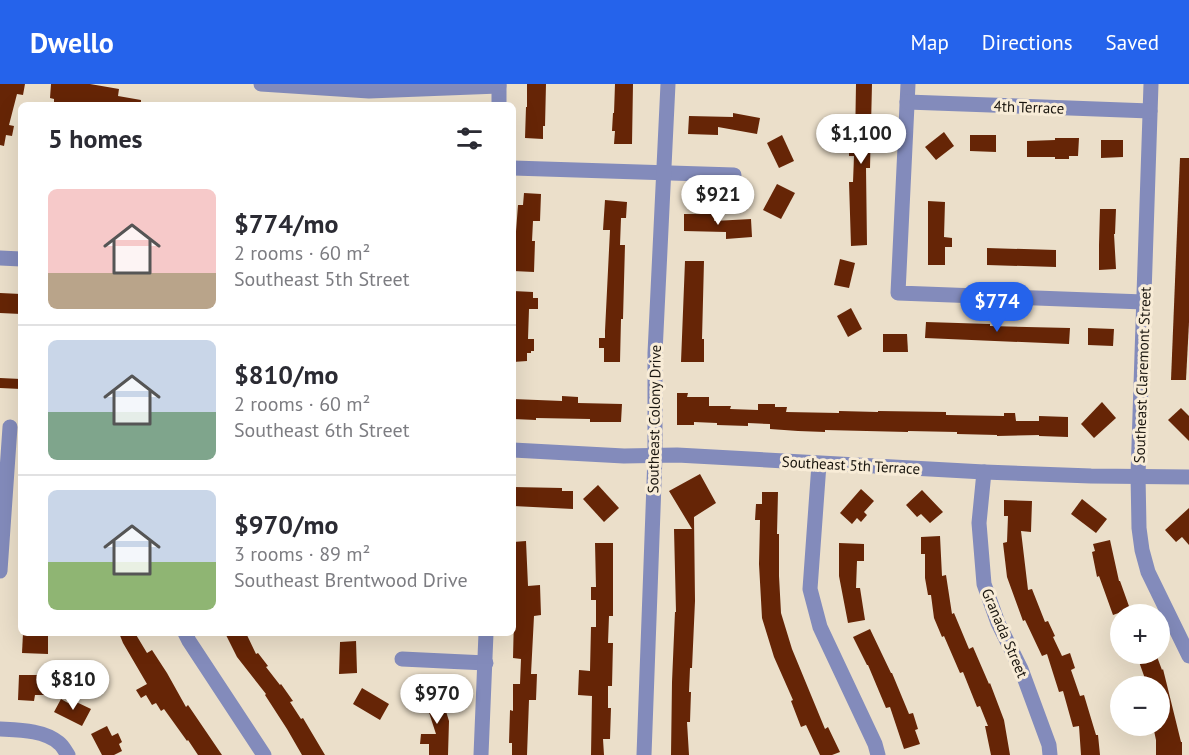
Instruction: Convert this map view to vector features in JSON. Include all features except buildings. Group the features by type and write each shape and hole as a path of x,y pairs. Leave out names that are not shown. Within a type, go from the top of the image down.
{"street":[{"path":"261,84 369,91 499,85 499,102"},
{"name":"Southeast Colony Drive","path":"644,755 655,456 655,353 668,84"},
{"path":"908,84 898,293 1144,302"},
{"name":"Southeast Claremont Street","path":"1151,84 1138,475 1139,528 1148,572 1189,656"},
{"name":"4th Terrace","path":"907,102 1150,111"},
{"path":"516,168 734,175"},
{"path":"0,258 18,259"},
{"path":"0,571 10,427"},
{"name":"Southeast 5th Terrace","path":"516,450 624,456 677,455 984,472 1189,477"},
{"path":"819,464 810,589 820,627 875,744 878,755"},
{"name":"Granada Street","path":"984,472 979,523 984,584 998,623 1021,669 1049,745 1050,755"},
{"path":"186,636 264,755"},
{"path":"482,755 486,636"},
{"path":"402,660 486,663"},
{"path":"0,729 39,732 59,743 68,755"}]}
